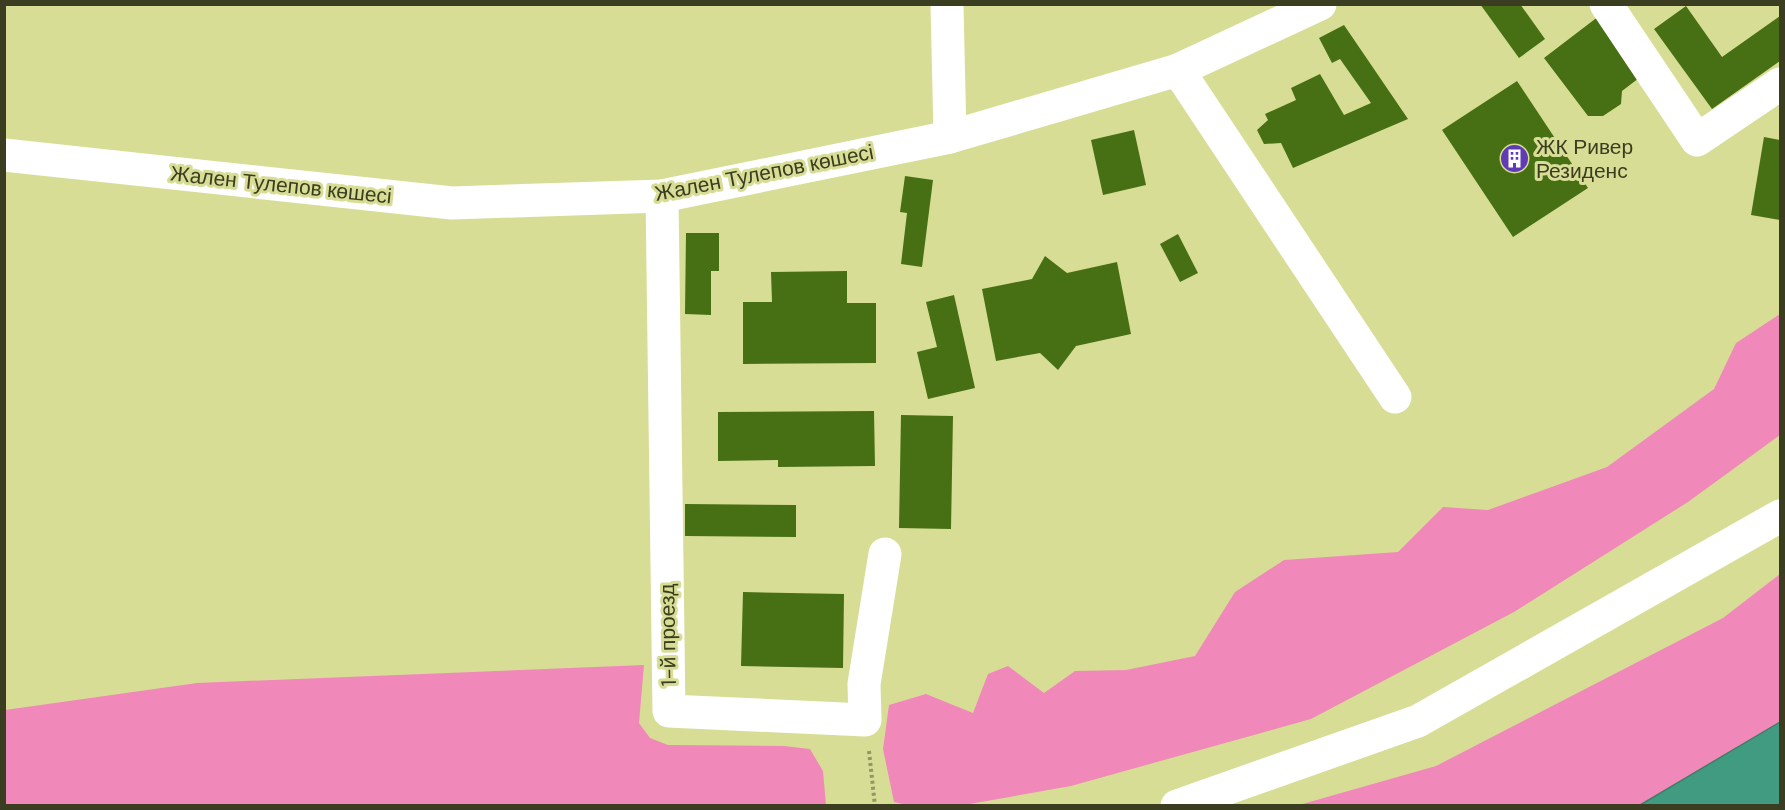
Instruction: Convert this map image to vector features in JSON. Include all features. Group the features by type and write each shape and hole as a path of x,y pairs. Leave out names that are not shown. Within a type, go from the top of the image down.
{"street":[{"path":"947,4 950,136"},
{"name":"Жален Тулепов көшесі","path":"4,155 452,203 662,196 950,136 1178,70 1320,4"},
{"path":"1606,4 1697,140 1780,84"},
{"path":"1178,70 1395,397"},
{"name":"1-й проезд","path":"662,196 669,711 865,720"},
{"path":"1178,806 1418,721 1780,516"},
{"path":"865,720 864,684 885,554"}],"path":[{"path":"865,720 875,806"}],"shaded area":[{"path":"1780,314 1780,435 1688,502 1514,612 1311,719 1071,786 964,805 911,806 894,802 883,749 889,705 926,694 973,713 988,674 1008,666 1044,693 1075,671 1126,670 1195,656 1235,592 1284,560 1398,552 1443,507 1488,510 1607,467 1714,389 1736,343"},
{"path":"1780,574 1780,722 1640,805 1299,805 1436,766 1723,618"},
{"path":"644,665 639,723 650,738 668,745 784,746 810,749 823,771 826,805 5,805 5,710 197,683"}],"water":[{"path":"1780,722 1780,805 1640,805"}],"building":[{"path":"1480,4 1520,4 1545,39 1519,58"},
{"path":"1686,6 1722,57 1780,16 1780,61 1712,109 1654,29"},
{"path":"1599,16 1643,75 1622,91 1621,104 1603,116 1588,116 1544,58"},
{"path":"1344,25 1408,119 1293,168 1281,143 1264,144 1257,130 1268,120 1265,114 1296,100 1291,88 1320,74 1344,115 1371,103 1340,59 1332,63 1319,38"},
{"name":"ЖК Ривер Резиденс","path":"1517,81 1588,188 1513,237 1442,130"},
{"path":"1134,130 1146,185 1103,195 1091,140"},
{"path":"1764,137 1780,140 1780,220 1751,215"},
{"path":"905,176 933,180 922,267 901,264 907,213 900,212"},
{"path":"686,233 719,233 719,271 711,271 711,315 685,314"},
{"path":"1178,234 1198,273 1180,282 1160,244"},
{"path":"1045,256 1067,273 1117,262 1131,334 1076,346 1058,370 1040,353 996,361 982,289 1032,279"},
{"path":"847,271 847,303 876,303 876,363 743,364 743,302 772,302 771,272"},
{"path":"954,295 975,388 928,399 917,352 937,347 926,302"},
{"path":"874,411 875,466 778,467 778,460 718,461 718,412"},
{"path":"901,415 953,416 951,529 899,528"},
{"path":"685,504 796,505 796,537 685,536"},
{"path":"743,592 844,594 843,668 741,666"}],"place":[{"name":"ЖК Ривер Резиденс","path":"1515,159"}]}
